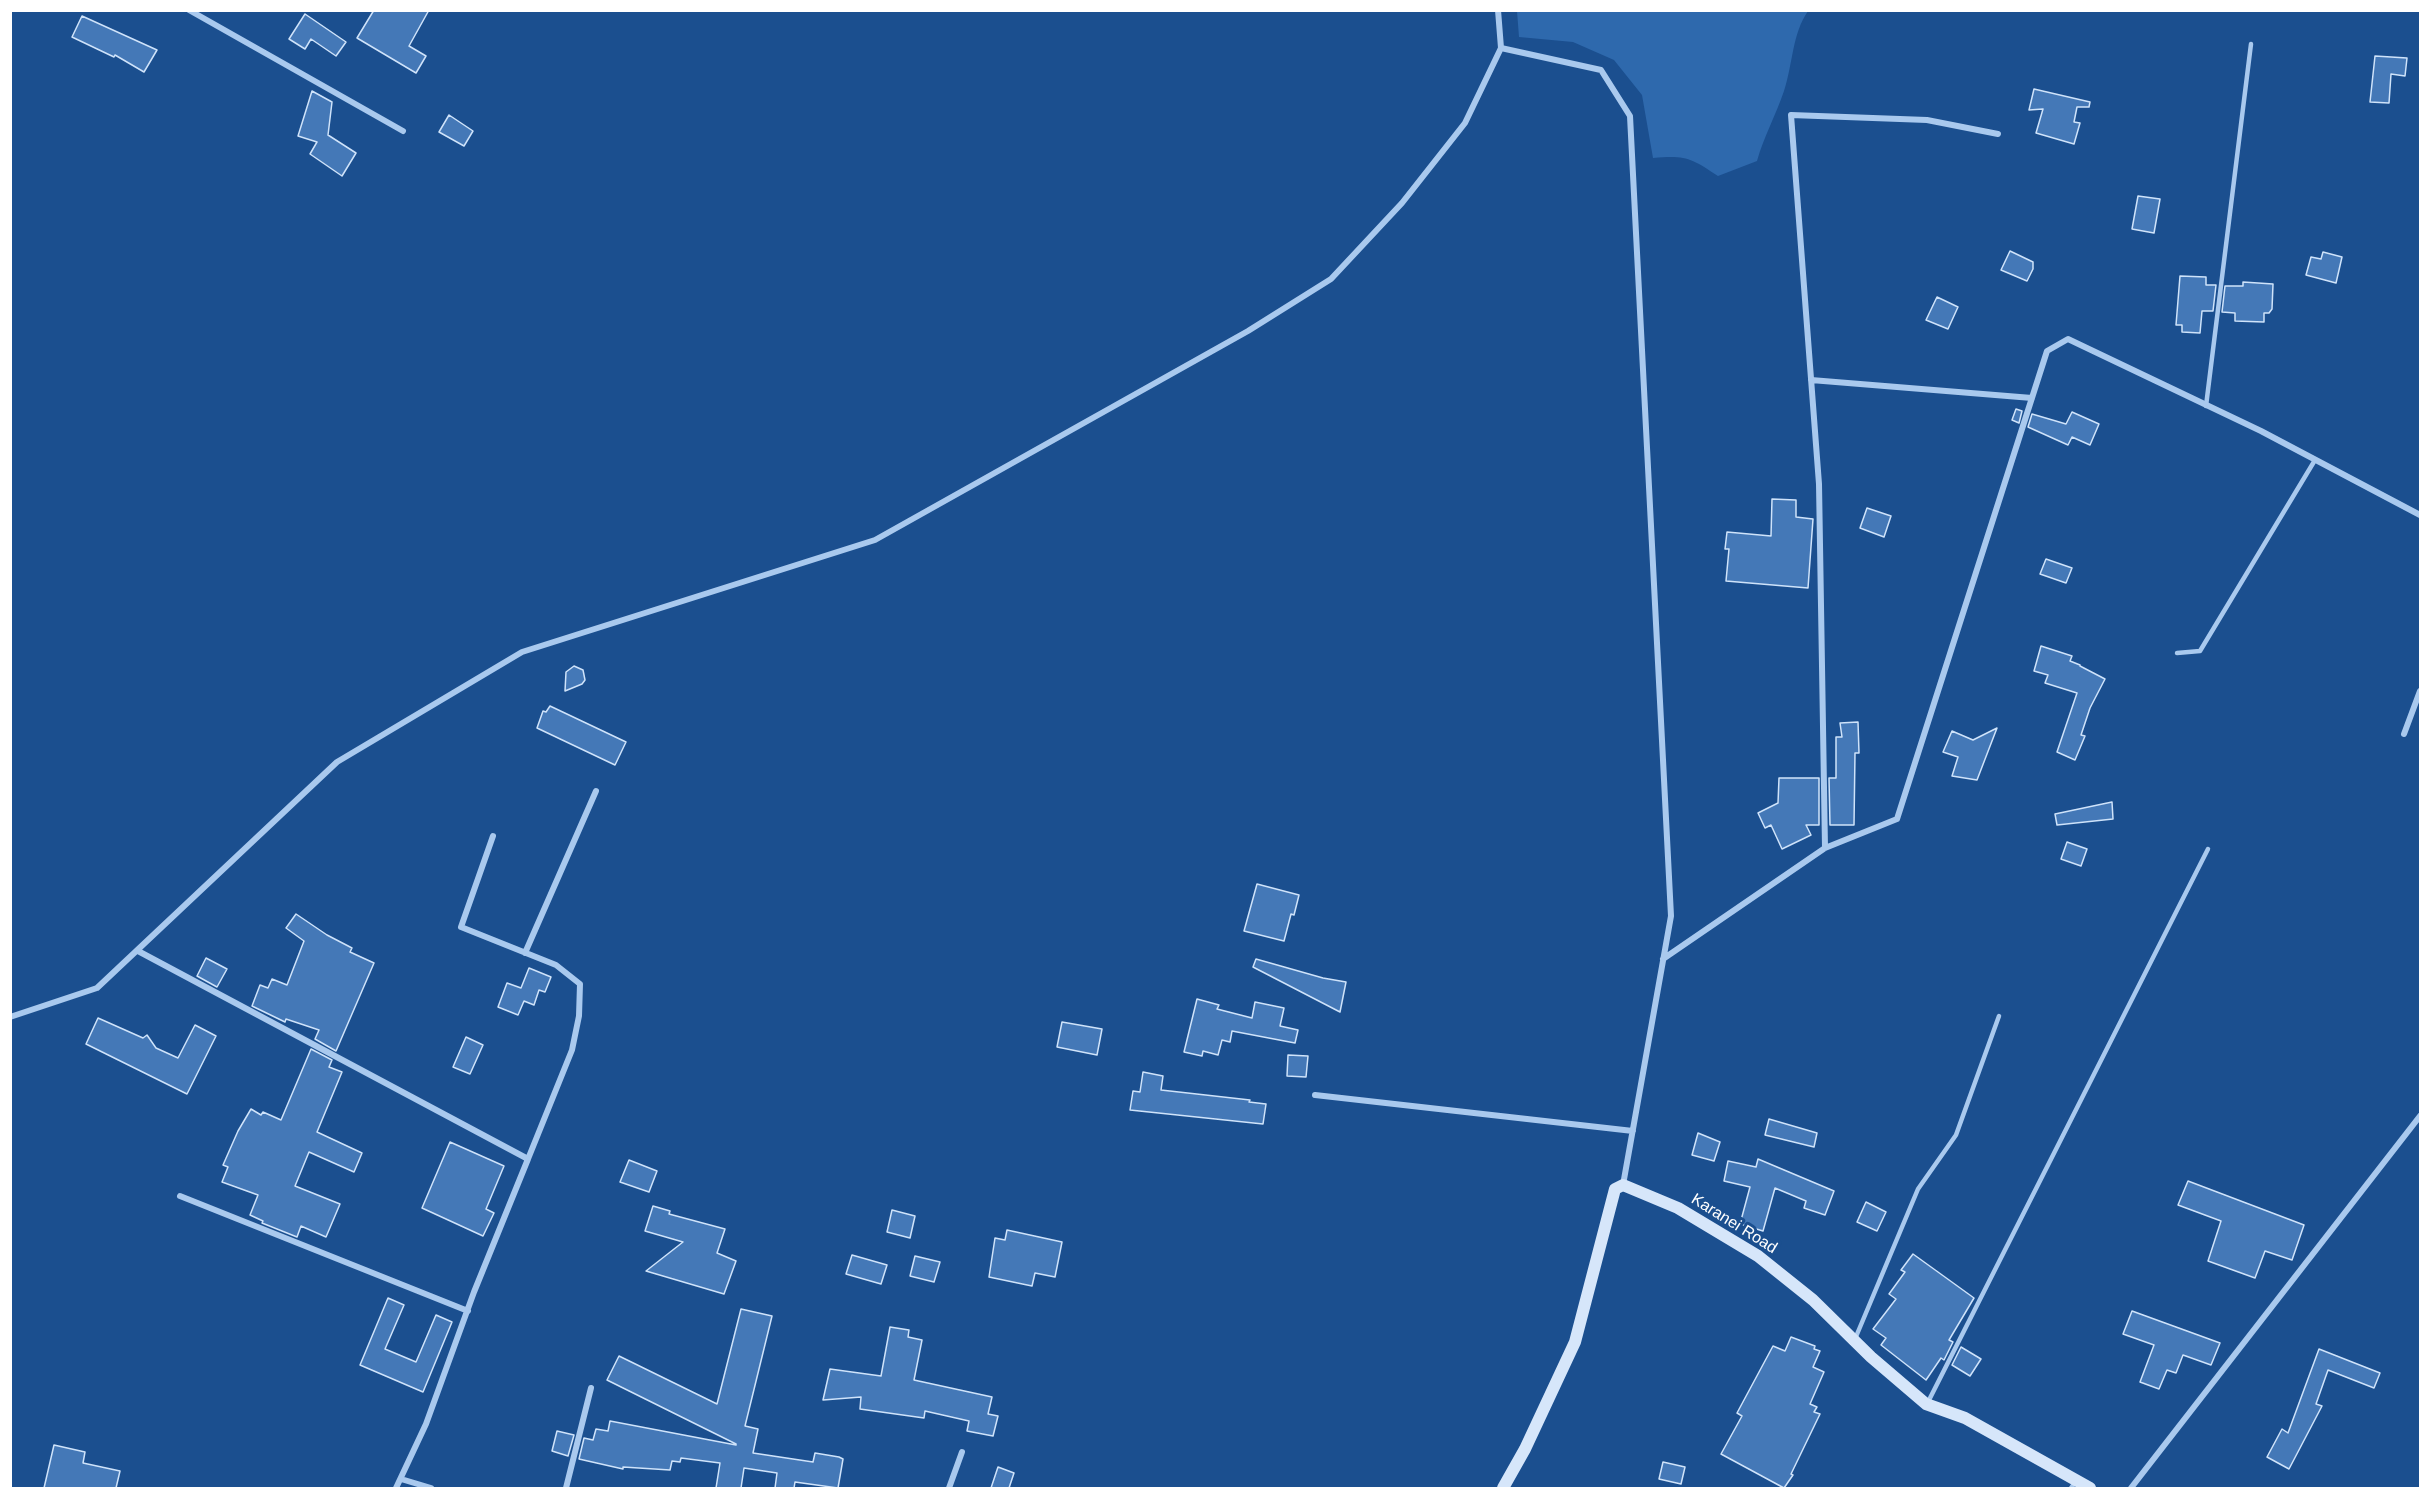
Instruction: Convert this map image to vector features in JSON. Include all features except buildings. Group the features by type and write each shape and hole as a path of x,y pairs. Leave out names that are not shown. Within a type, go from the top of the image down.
{"street":[{"path":"189,10 403,131"},
{"path":"10,1017 97,988 337,762 522,652 875,540 1248,331 1331,279 1402,203 1465,123 1501,48 1497,10"},
{"path":"1501,48 1600,70 1630,116 1671,916 1623,1185 1615,1189 1575,1342 1526,1449 1503,1488"},
{"path":"1825,848 1819,484 1791,115 1927,120 1998,134"},
{"path":"1663,958 1825,848 1897,819 2047,351 2068,339 2315,460 2421,515"},
{"path":"1811,380 2032,398"},
{"path":"2404,734 2421,691"},
{"path":"525,953 596,791"},
{"path":"396,1488 426,1424 468,1311 572,1050 579,1016 580,984 556,965 461,927 493,836"},
{"path":"138,951 528,1160"},
{"path":"1315,1095 1633,1131"},
{"path":"2131,1488 2421,1116"},
{"name":"Karanei Road","path":"1623,1185 1678,1208 1758,1256 1813,1300 1854,1341 1926,1404 1965,1418 2074,1485 2090,1488"},
{"path":"180,1196 468,1311"},
{"path":"566,1488 591,1388"},
{"path":"949,1488 962,1452"},
{"path":"401,1479 431,1488"}],"lane":[{"path":"2206,406 2251,44"},
{"path":"2177,653 2200,651 2315,460"},
{"path":"1926,1404 2208,849"},
{"path":"1854,1341 1918,1189 1956,1135 1999,1016"}],"shaded area":[{"path":"1517,10 1808,11 1796,39 1784,91 1757,161 1718,176 1688,159 1653,158 1642,95 1614,60 1573,42 1519,37"}]}
